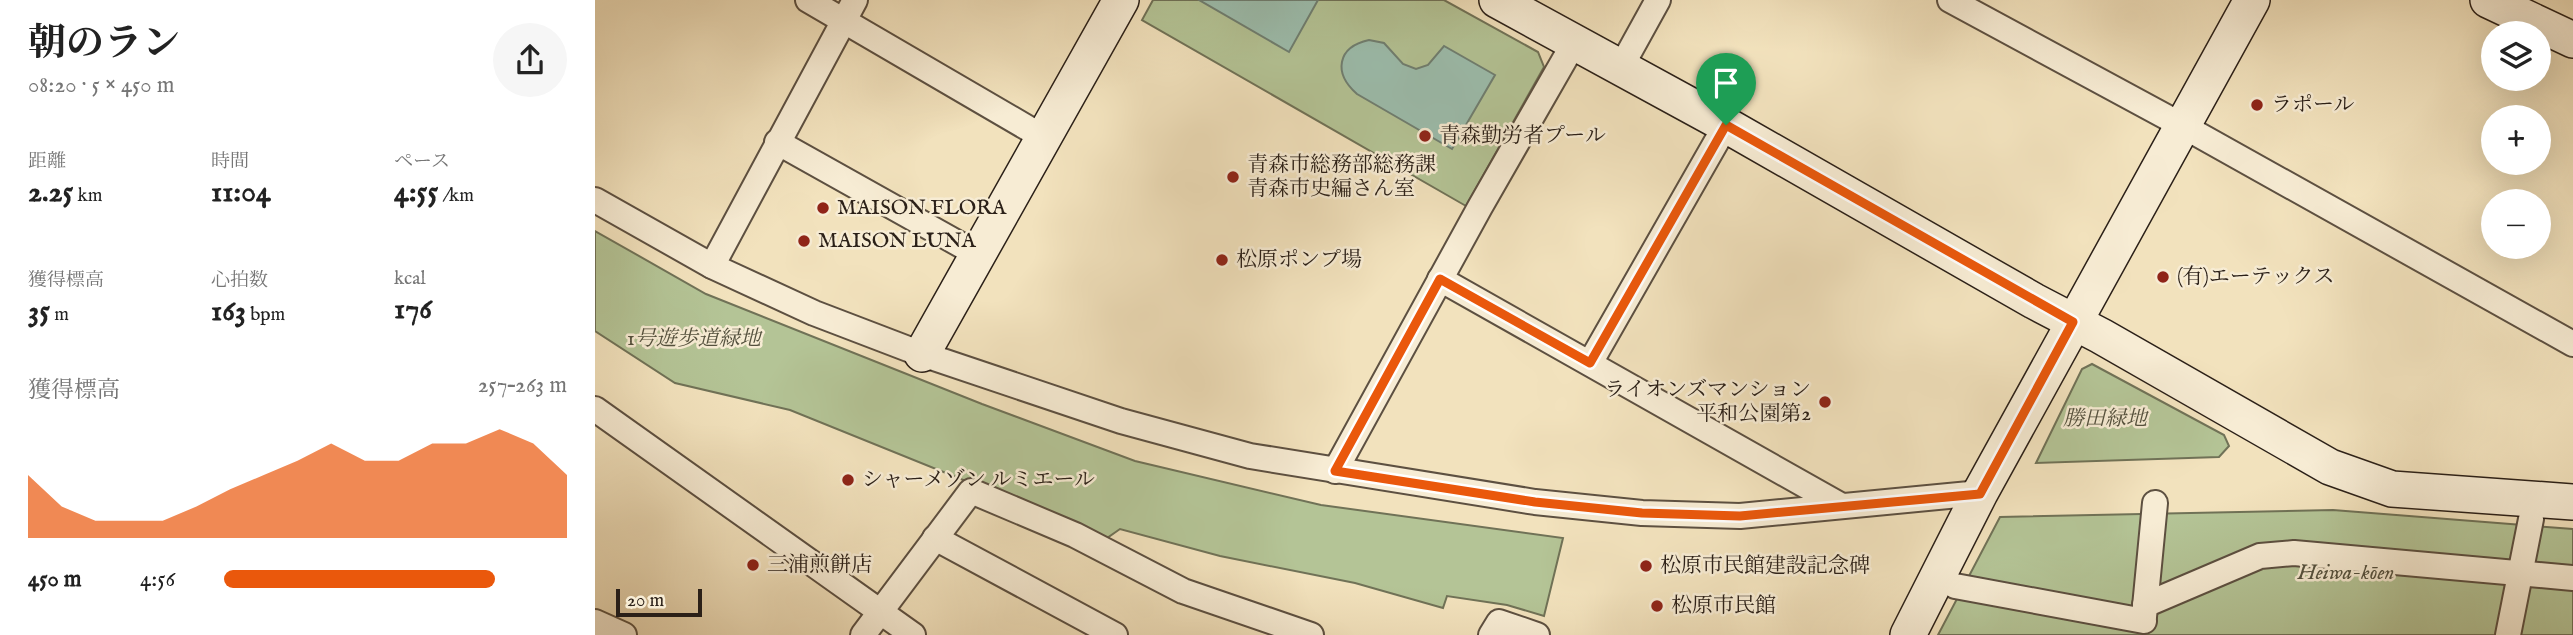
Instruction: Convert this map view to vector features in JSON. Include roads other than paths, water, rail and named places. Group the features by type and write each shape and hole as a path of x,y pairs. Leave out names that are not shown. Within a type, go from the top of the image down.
{"street":[{"path":"807,0 849,10 1043,137"},
{"path":"922,354 1121,0"},
{"path":"1497,0 1726,125 2330,467 2392,489 2573,502"},
{"path":"1621,67 1658,0"},
{"path":"1950,0 2183,126 2573,344"},
{"path":"1907,635 2073,322 2252,0"},
{"path":"2488,0 2572,38"},
{"path":"712,266 849,10"},
{"path":"1335,471 1574,43"},
{"path":"1590,363 1726,125"},
{"path":"777,142 977,254"},
{"path":"595,200 712,266 814,313 922,354 1121,421 1249,456 1535,502 1642,513 1740,516 1980,494"},
{"path":"1440,279 1840,505"},
{"path":"595,409 913,635"},
{"path":"863,635 971,491 1076,535 1183,591 1311,635"},
{"path":"2144,620 2154,503"},
{"path":"2508,635 2531,519"},
{"path":"935,538 1115,635"},
{"path":"1955,586 2144,620 2260,556 2294,553 2573,578"},
{"path":"595,622 624,635"},
{"path":"1491,635 1499,622 1537,635"}],"place":[{"name":"ラポール","path":"2257,105"},
{"name":"青森勤労者プール","path":"1425,136"},
{"name":"青森市総務部総務課 青森市史編さん室","path":"1233,177"},
{"name":"MAISON FLORA","path":"823,208"},
{"name":"MAISON LUNA","path":"804,241"},
{"name":"松原ポンプ場","path":"1222,260"},
{"name":"(有)エーテックス","path":"2163,277"},
{"name":"ライオンズマンション 平和公園第2","path":"1825,402"},
{"name":"シャーメゾン ルミエール","path":"848,480"},
{"name":"三浦煎餅店","path":"753,565"},
{"name":"松原市民館建設記念碑","path":"1646,566"},
{"name":"松原市民館","path":"1657,606"}],"park label":[{"name":"1号遊歩道緑地","path":"694,339"},
{"name":"勝田緑地","path":"2105,419"},
{"name":"Heiwa-kōen","path":"2346,573"}]}
